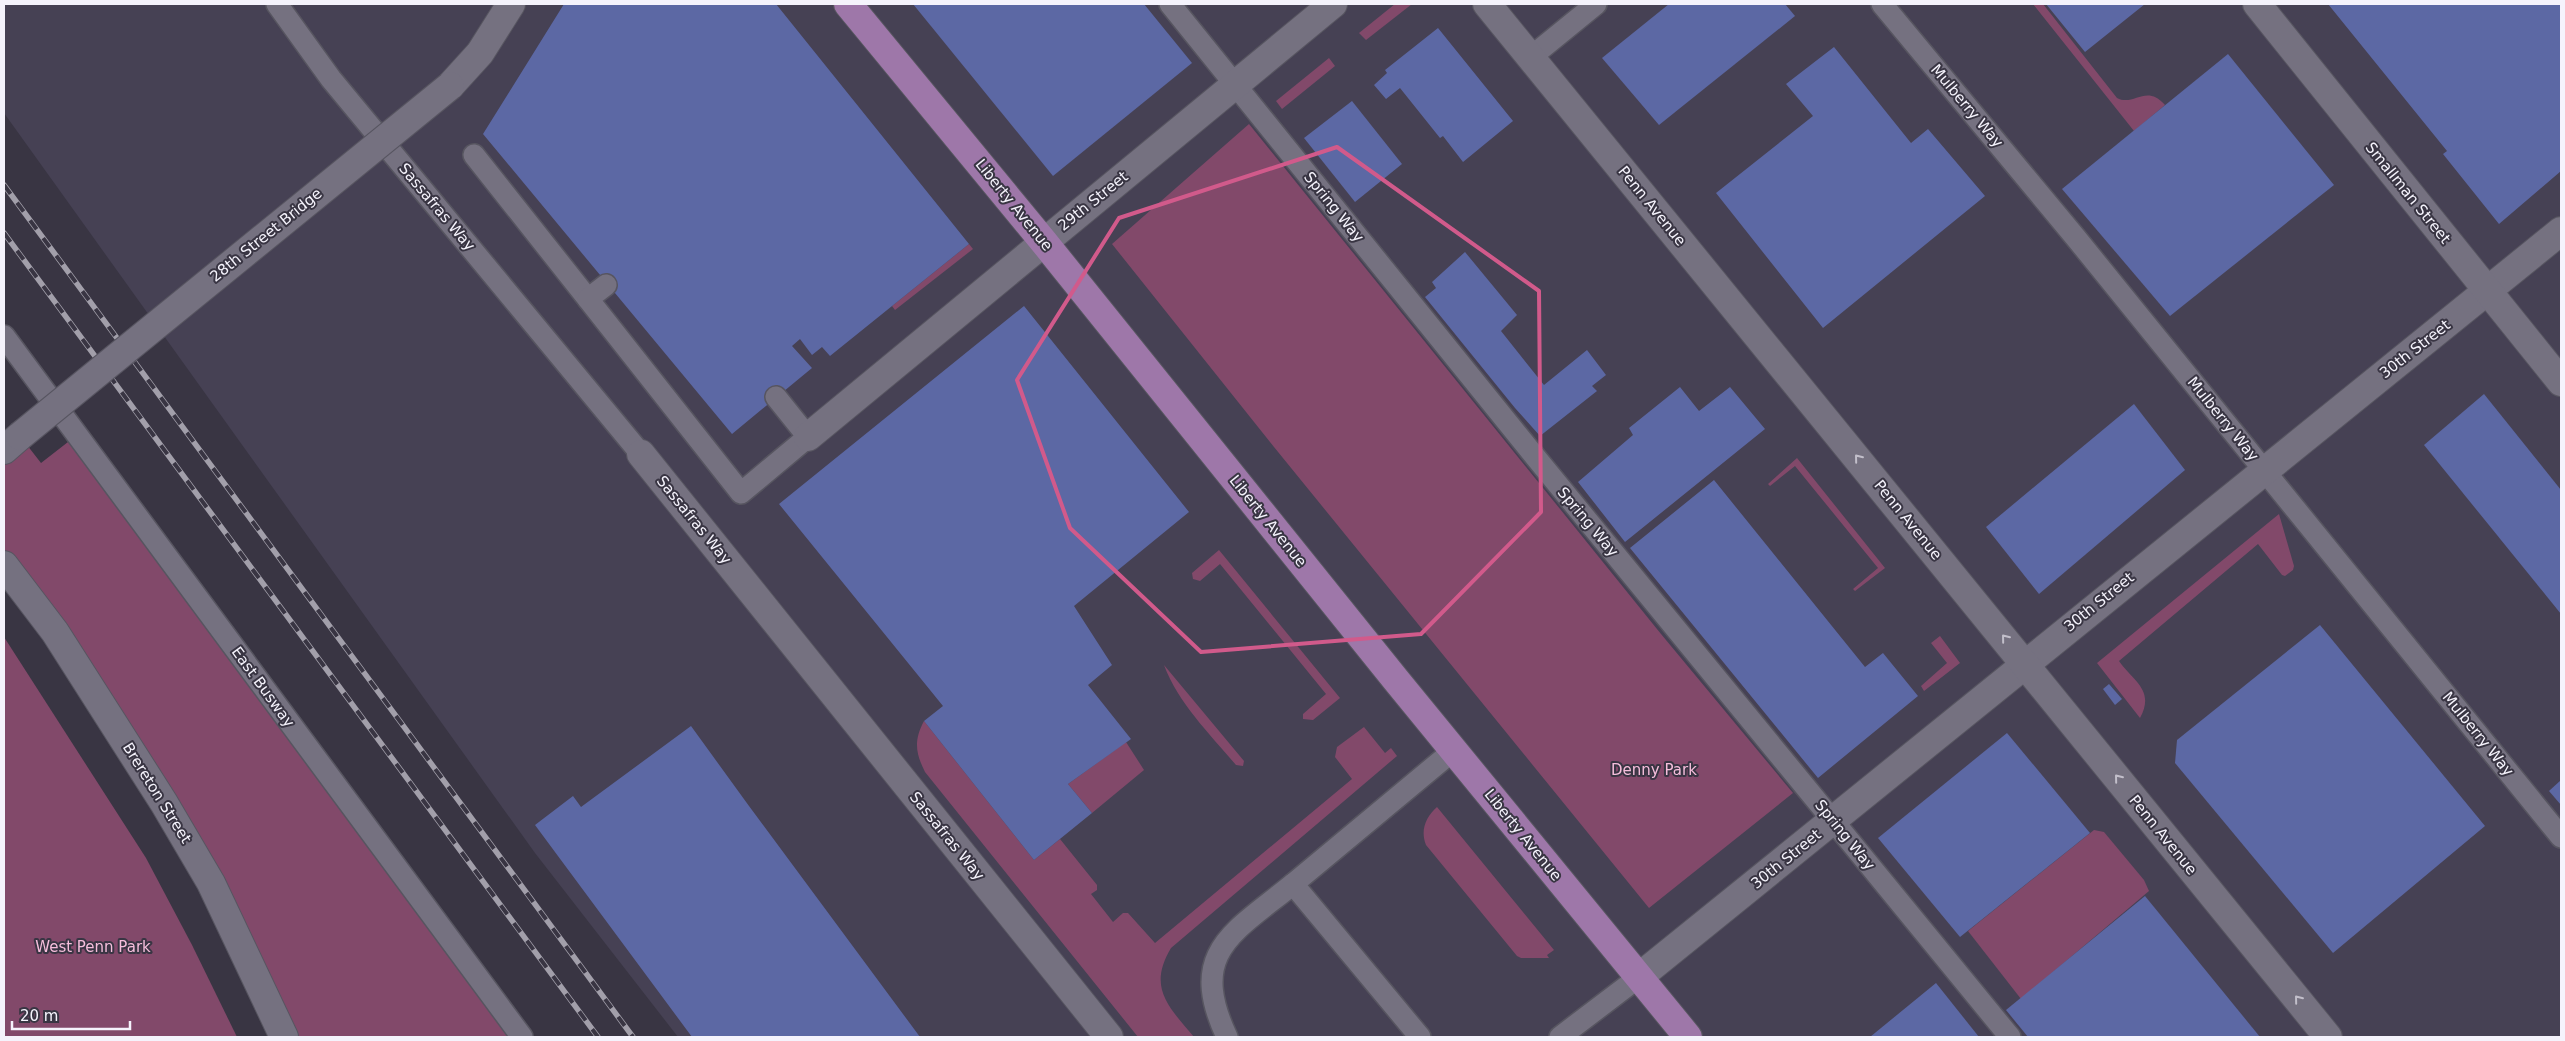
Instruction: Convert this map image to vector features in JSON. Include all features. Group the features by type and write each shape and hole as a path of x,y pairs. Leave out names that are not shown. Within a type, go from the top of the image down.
{"main road":[{"name":"Liberty Avenue","path":"848,4 1043,241 1688,1037"}],"street":[{"name":"28th Street Bridge","path":"12,443 450,86 480,54 511,4"},
{"name":"29th Street","path":"808,437 1043,241 1333,4"},
{"name":"Penn Avenue","path":"1487,4 2328,1037"},
{"name":"Smallman Street","path":"2257,4 2561,382"},
{"name":"30th Street","path":"1640,976 2264,470 2488,292 2561,231"},
{"name":"Sassafras Way","path":"641,454 1109,1037"},
{"name":"Brereton Street","path":"4,564 55,632 164,803 211,883 268,998 284,1037"}],"lane":[{"name":"Sassafras Way","path":"278,4 336,85 641,454"},
{"name":"Spring Way","path":"1170,4 1536,459 1834,820 2010,1037"},
{"path":"1531,57 1596,4"},
{"name":"Mulberry Way","path":"1882,4 2264,470 2561,837"},
{"path":"474,155 741,493 808,437 776,397"},
{"path":"588,299 606,285"},
{"name":"East Busway","path":"4,336 522,1037"},
{"path":"1227,1037 1218,1018 1211,992 1211,970 1221,947 1234,932 1454,750"},
{"path":"1293,884 1420,1037"},
{"path":"1560,1037 1640,976"}],"highlighted area":[{"path":"1337,147 1539,291 1541,512 1421,634 1201,652 1070,528 1017,380 1119,218"}],"shaded area":[{"path":"4,4 2561,4 2561,1037 678,1037 535,853 4,113"}],"green space":[{"path":"1395,4 1412,4 1366,40 1359,33"},
{"path":"2033,4 2043,4 2117,98 2129,100 2146,95 2158,99 2165,105 2134,131"},
{"path":"1329,58 1335,66 1282,109 1276,101"},
{"name":"Denny Park","path":"1249,124 1661,634 1793,793 1649,908 1274,447 1112,244"},
{"path":"969,244 973,249 895,310 892,306"},
{"path":"77,435 522,1037 284,1037 268,998 4,565 4,450 20,436 41,463"},
{"path":"1797,458 1885,568 1855,591 1853,589 1878,568 1795,466 1770,486 1768,484"},
{"path":"2279,514 2294,566 2293,570 2285,576 2282,575 2258,544 2119,661 2144,693 2144,708 2140,718 2097,663"},
{"path":"1219,550 1340,698 1313,720 1303,719 1303,714 1326,694 1220,564 1200,581 1193,579 1192,573"},
{"path":"1940,636 1960,663 1924,691 1921,686 1947,663 1931,643"},
{"name":"West Penn Park","path":"4,637 146,858 192,945 237,1037 4,1037"},
{"path":"1164,665 1244,761 1243,766 1236,765 1196,718 1170,679"},
{"path":"924,721 1034,860 1060,839 1097,885 1097,890 1091,894 1113,922 1123,913 1128,913 1155,943 1352,779 1335,757 1337,747 1364,727 1385,753 1391,748 1397,756 1171,948 1164,962 1161,986 1169,1006 1194,1037 1138,1037 925,772 919,758 917,746 917,740"},
{"path":"1126,742 1144,770 1092,813 1068,784"},
{"path":"1437,807 1554,950 1547,955 1549,958 1521,958 1517,956 1426,845 1424,839 1425,824"},
{"path":"2094,830 2104,832 2144,880 2149,891 2021,999 1968,931"}],"building":[{"path":"564,4 776,4 969,244 830,356 822,347 812,355 800,339 792,346 812,368 732,434 483,134"},
{"path":"913,4 1144,4 1192,63 1053,176"},
{"path":"1669,4 1785,4 1795,16 1659,125 1602,58"},
{"path":"2046,4 2145,4 2085,52"},
{"path":"2328,4 2561,4 2561,171 2499,224 2443,154 2447,151"},
{"path":"1438,28 1513,121 1463,162 1443,136 1440,138 1400,88 1386,99 1374,85 1387,73 1385,70"},
{"path":"1834,47 1911,143 1928,129 1985,196 1823,328 1716,193 1813,116 1786,84"},
{"path":"2228,54 2334,185 2170,316 2062,189"},
{"path":"1352,101 1402,164 1355,202 1304,138"},
{"path":"1465,252 1517,315 1501,331 1544,385 1587,350 1606,375 1592,386 1597,391 1540,436 1425,297 1436,288 1432,282"},
{"path":"1024,306 1189,512 1074,606 1112,665 1088,685 1131,739 1068,784 1092,813 1034,860 924,721 943,706 779,504"},
{"path":"1680,387 1699,411 1730,387 1765,429 1625,542 1578,482 1633,435 1629,428"},
{"path":"2484,394 2561,490 2561,614 2424,445"},
{"path":"2134,404 2185,470 2039,594 1986,527"},
{"path":"1714,480 1865,667 1883,653 1918,696 1818,778 1630,548"},
{"path":"2320,625 2485,826 2333,953 2175,763 2177,740"},
{"path":"2109,684 2122,699 2115,705 2103,689"},
{"path":"691,726 920,1037 692,1037 535,825 573,796 581,807"},
{"path":"2007,733 2090,833 1960,937 1878,838"},
{"path":"2561,780 2561,805 2549,791"},
{"path":"2145,896 2260,1037 2028,1037 2006,1010"},
{"path":"1936,983 1979,1037 1870,1037"}],"railway":[{"path":"4,185 633,1037"},
{"path":"4,233 598,1037"}]}
